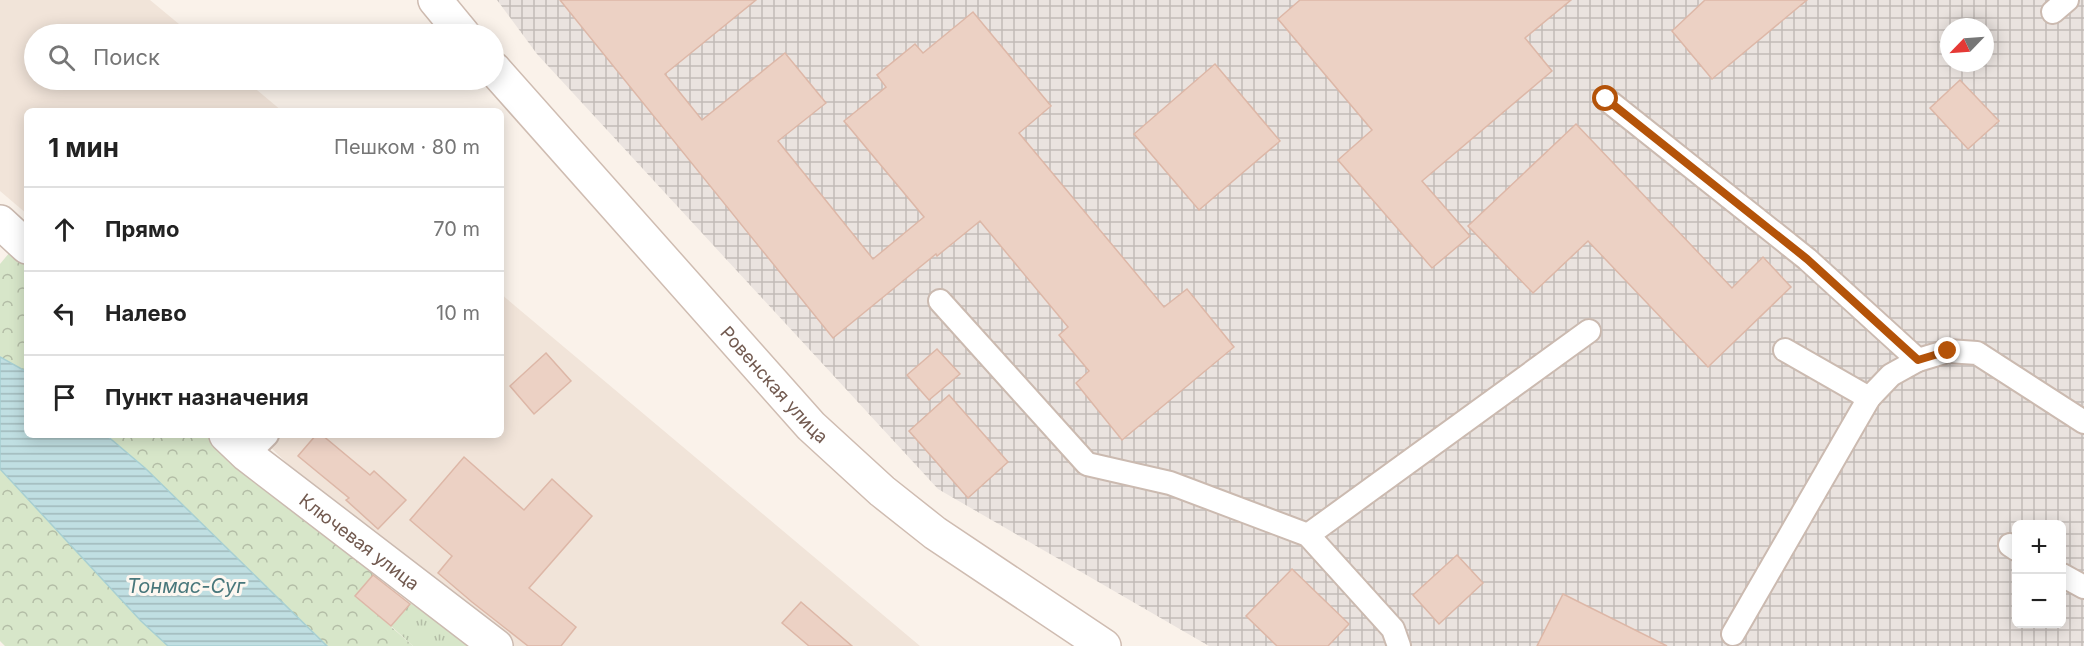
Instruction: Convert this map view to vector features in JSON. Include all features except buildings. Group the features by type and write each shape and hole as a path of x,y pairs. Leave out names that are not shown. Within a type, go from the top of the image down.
{"main road":[{"path":"435,0 455,24"},
{"name":"Ровенская улица","path":"504,80 811,426 882,491 935,533 1104,646"},
{"path":"0,222 24,244"},
{"name":"Ключевая улица","path":"247,442 496,646"}],"lane":[{"path":"1606,99 1807,259 1918,360"},
{"path":"940,301 1087,464 1170,483 1308,535 1393,629 1399,646"},
{"path":"1308,535 1589,331"},
{"path":"1785,350 1869,398"},
{"path":"1733,634 1869,398 1892,375 1918,360 1948,351 1977,353 2084,422"},
{"path":"2066,577 2084,587"}],"shaded area":[{"path":"0,0 150,0 179,24 24,24 24,90 257,90 278,108 24,108 24,211 0,191"},
{"path":"497,0 2084,0 2084,646 1209,646 938,489 537,54"},
{"path":"504,297 920,646 512,646 296,472 261,438 504,438"}],"green space":[{"path":"15,246 24,254 24,370 0,357 0,264"},
{"path":"110,438 211,438 375,573 356,596 413,646 327,646 145,468"},
{"path":"0,469 141,621 168,646 5,646 0,641"},
{"path":"410,603 474,646 413,646 391,626"}],"water":[{"name":"Тонмас-Суг","path":"0,357 24,370 24,438 110,438 145,468 327,646 168,646 141,621 0,469"}],"route":[{"path":"1606,99 1807,259 1918,360 1948,351"}]}
